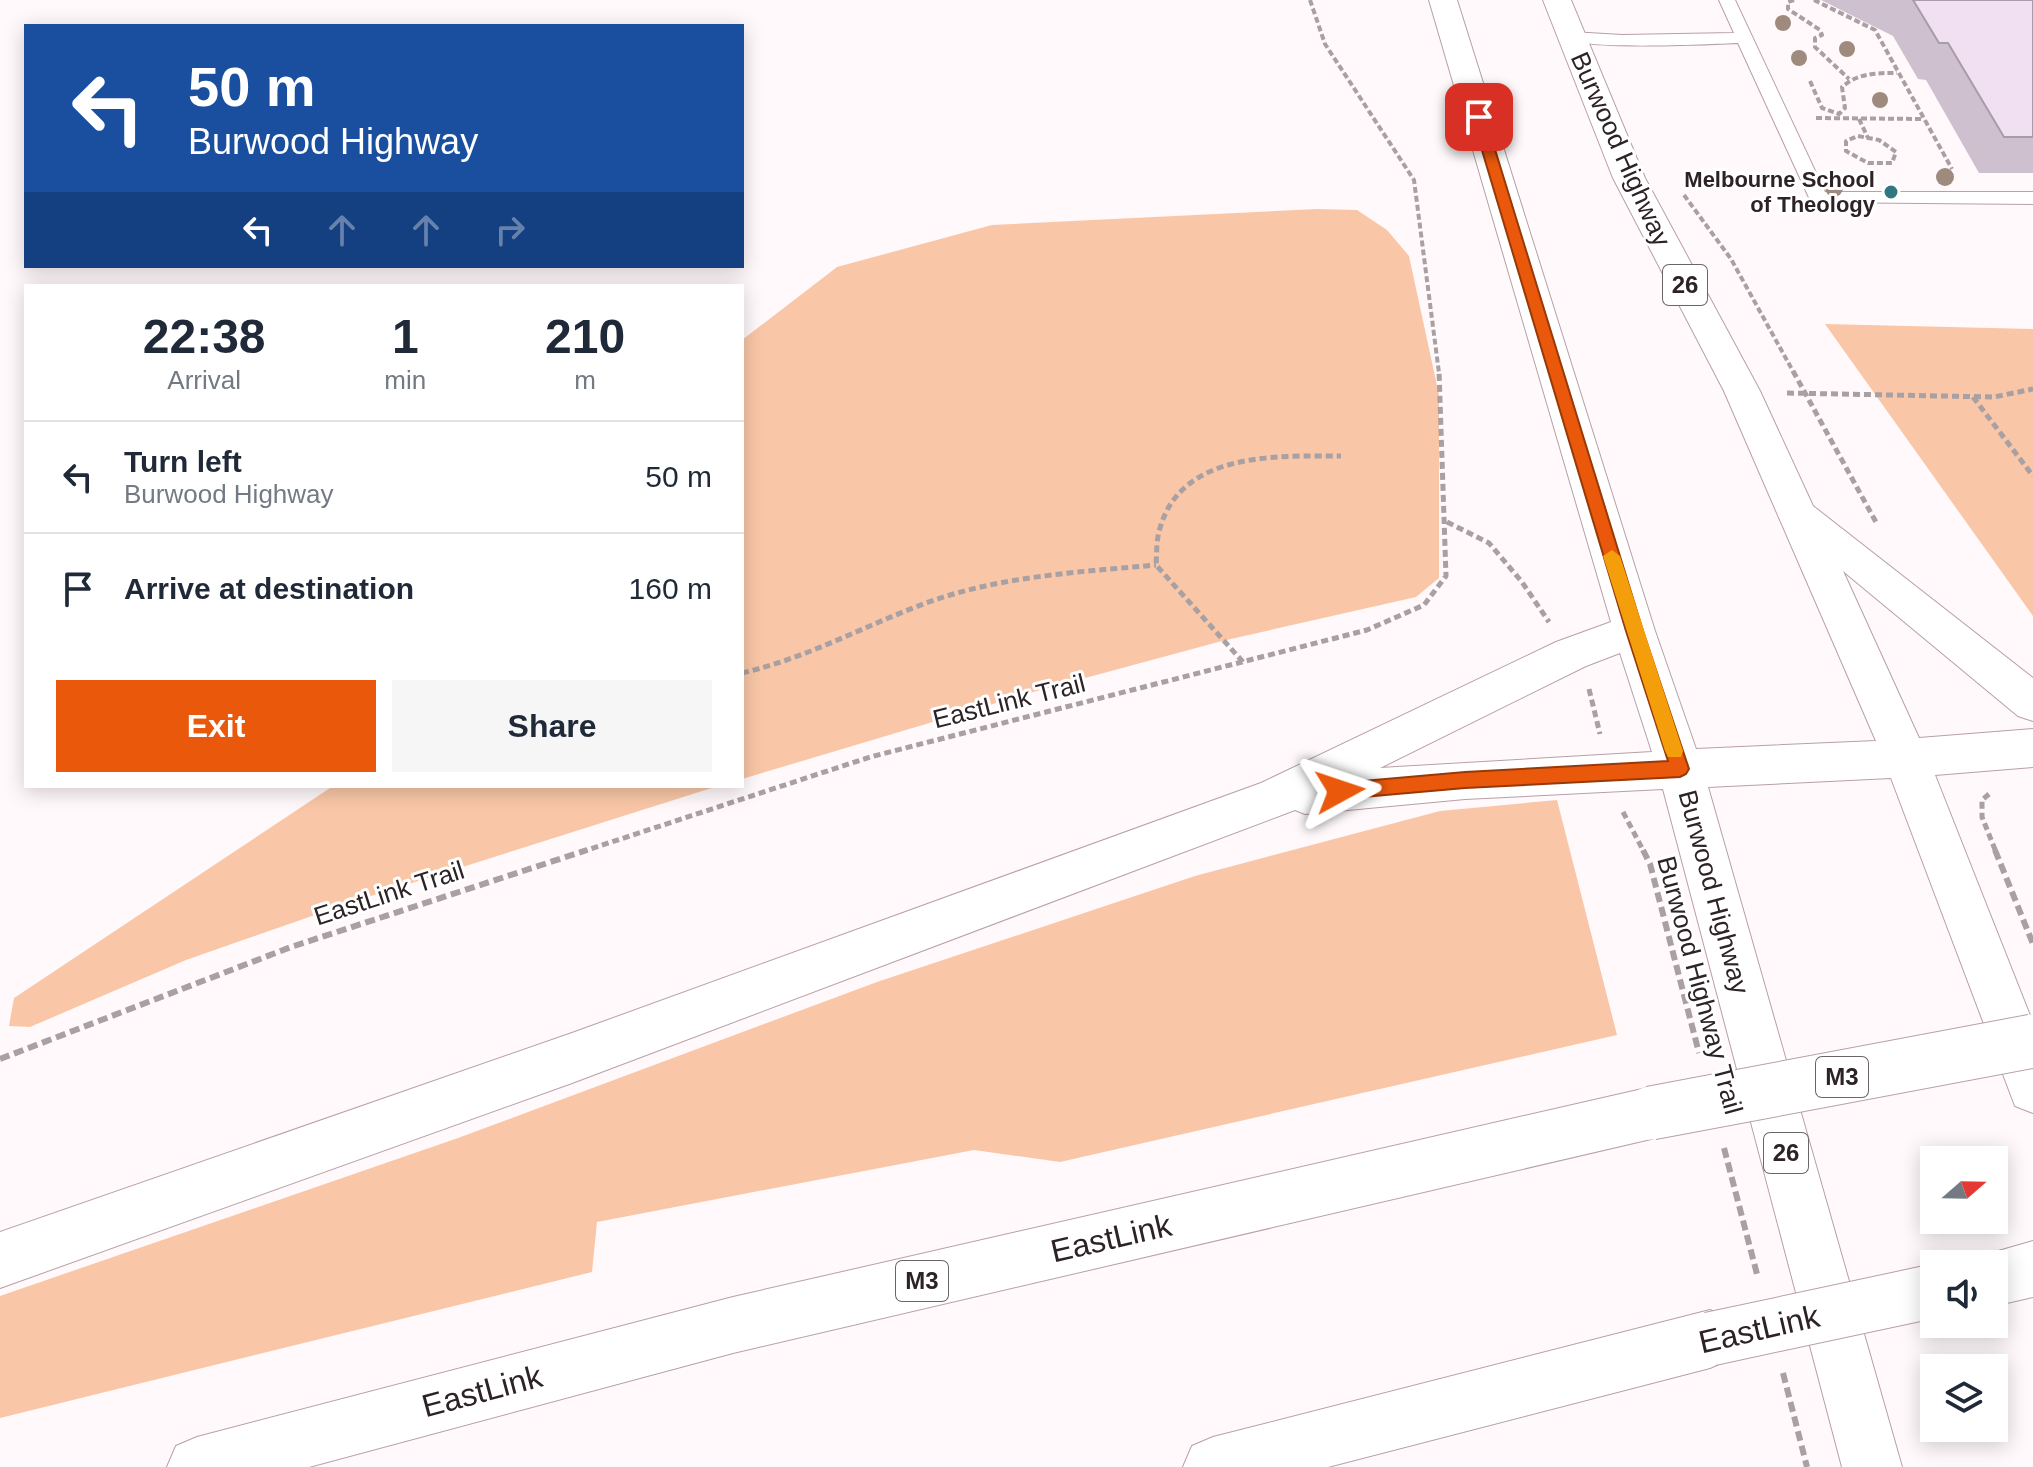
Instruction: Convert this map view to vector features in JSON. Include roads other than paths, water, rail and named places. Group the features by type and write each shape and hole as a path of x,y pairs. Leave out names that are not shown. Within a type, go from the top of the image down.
{"highway":[{"name":"Burwood Highway","path":"1443,0 1634,631 1680,769 1872,1467"},
{"name":"Burwood Highway","path":"1557,0 1629,178 1742,391 1906,758 2033,1088"},
{"path":"1797,511 2033,703"},
{"path":"0,1260 572,1058 1277,797 1571,654 1634,631"},
{"path":"1277,797 1465,780 2016,750"},
{"name":"EastLink","path":"197,1467 733,1325 1651,1113 2033,1041"},
{"path":"2008,1275 2033,1269"},
{"name":"EastLink","path":"1213,1467 1710,1339 1920,1294"}],"lane":[{"path":"1727,0 1818,198 2033,198"},
{"path":"1571,37 1622,40 1745,38"}],"place":[{"name":"Melbourne School of Theology","path":"1891,192"}]}
